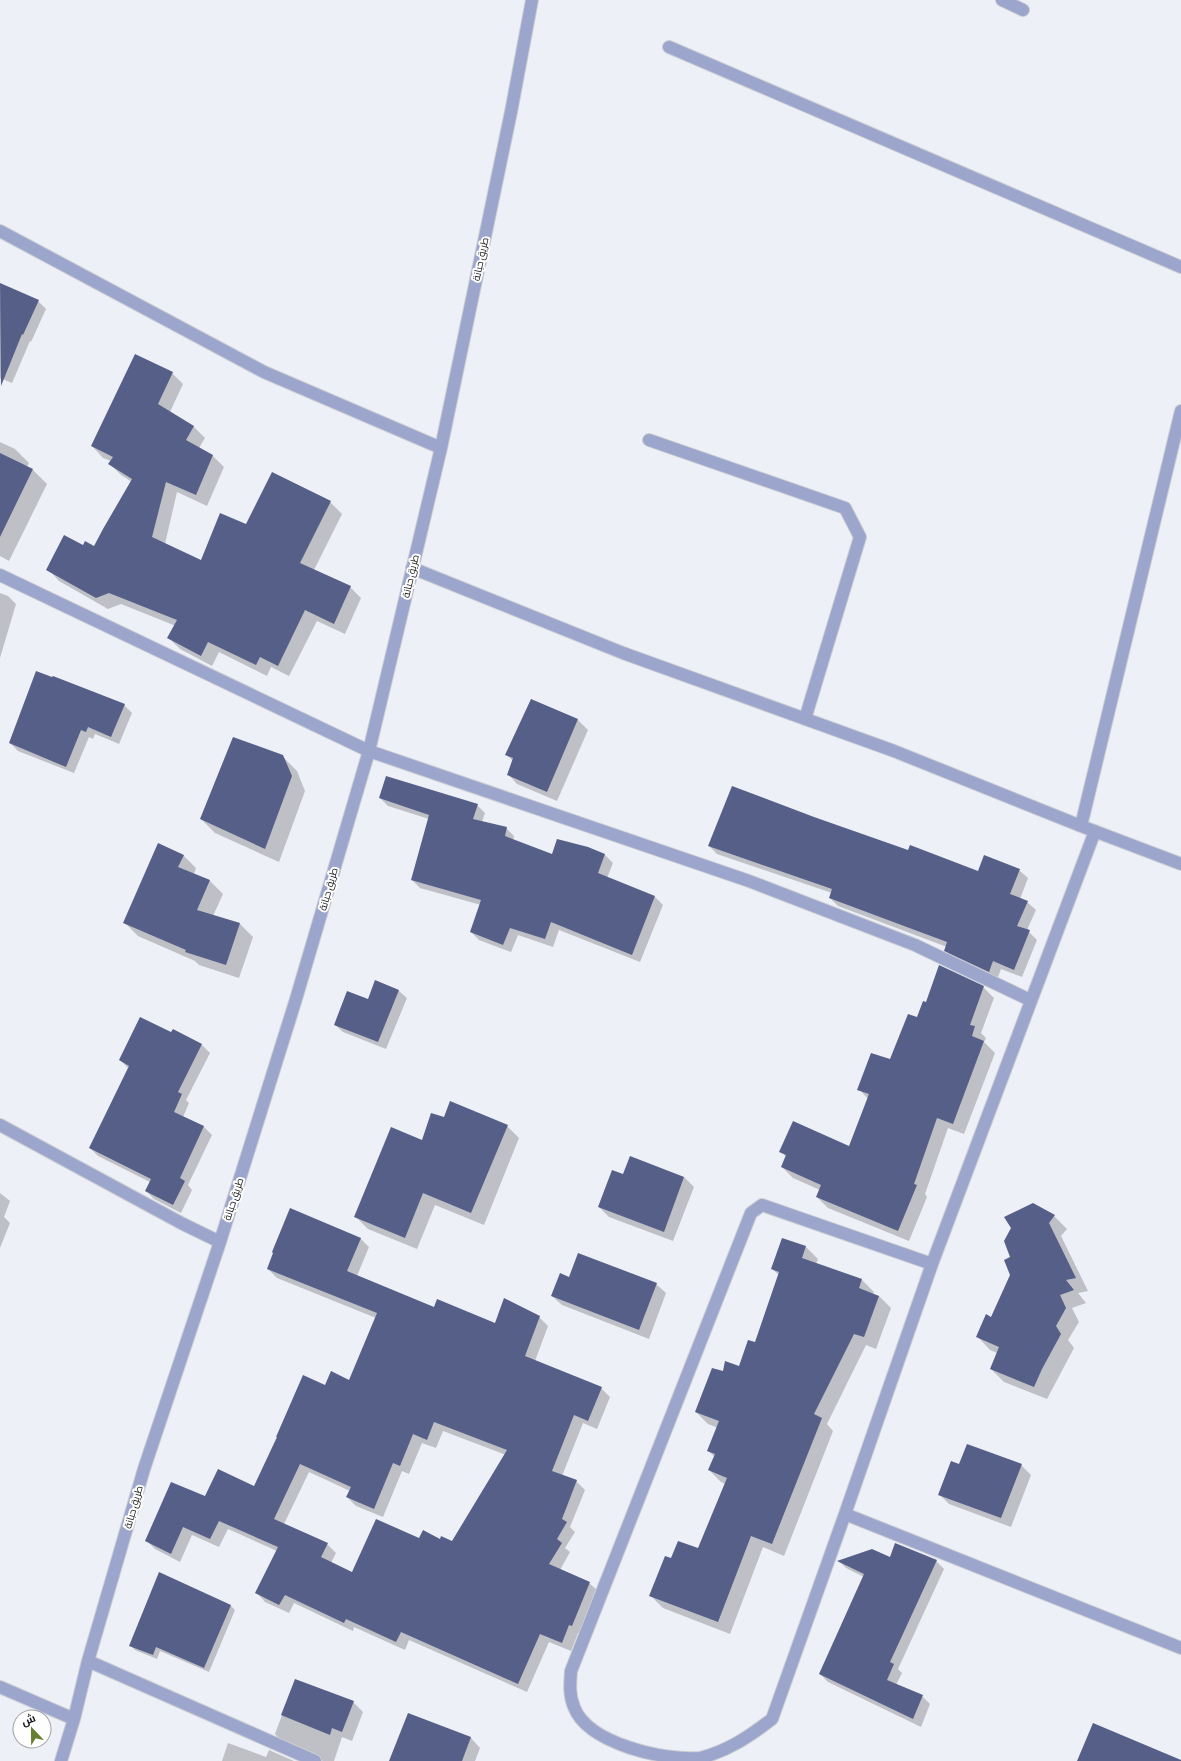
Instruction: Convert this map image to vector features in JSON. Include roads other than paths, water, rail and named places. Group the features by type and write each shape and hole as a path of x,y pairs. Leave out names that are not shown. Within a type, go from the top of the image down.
{"street":[{"name":"طريق حبانة","path":"61,1761 74,1719 88,1661 144,1469 220,1242 296,999 369,751 441,448 511,112 532,0"},
{"path":"1002,0 1023,10"},
{"path":"669,47 1181,267"},
{"path":"0,231 264,372 441,448"},
{"path":"1081,826 1181,411"},
{"path":"649,440 845,508 860,538 805,719"},
{"path":"412,568 622,653 894,751 1081,826 1095,830 1181,864"},
{"path":"0,575 369,751 749,881 915,945 1030,1000"},
{"path":"932,1264 762,1205 751,1213 571,1671 569,1688 574,1708 586,1725 606,1739 627,1748 648,1756 672,1760 699,1758 726,1750 749,1736 772,1719 932,1264 1095,830"},
{"path":"0,1125 183,1224 220,1242"},
{"path":"845,1514 1181,1648"},
{"path":"88,1661 315,1761"},
{"path":"0,1687 74,1719"}]}
